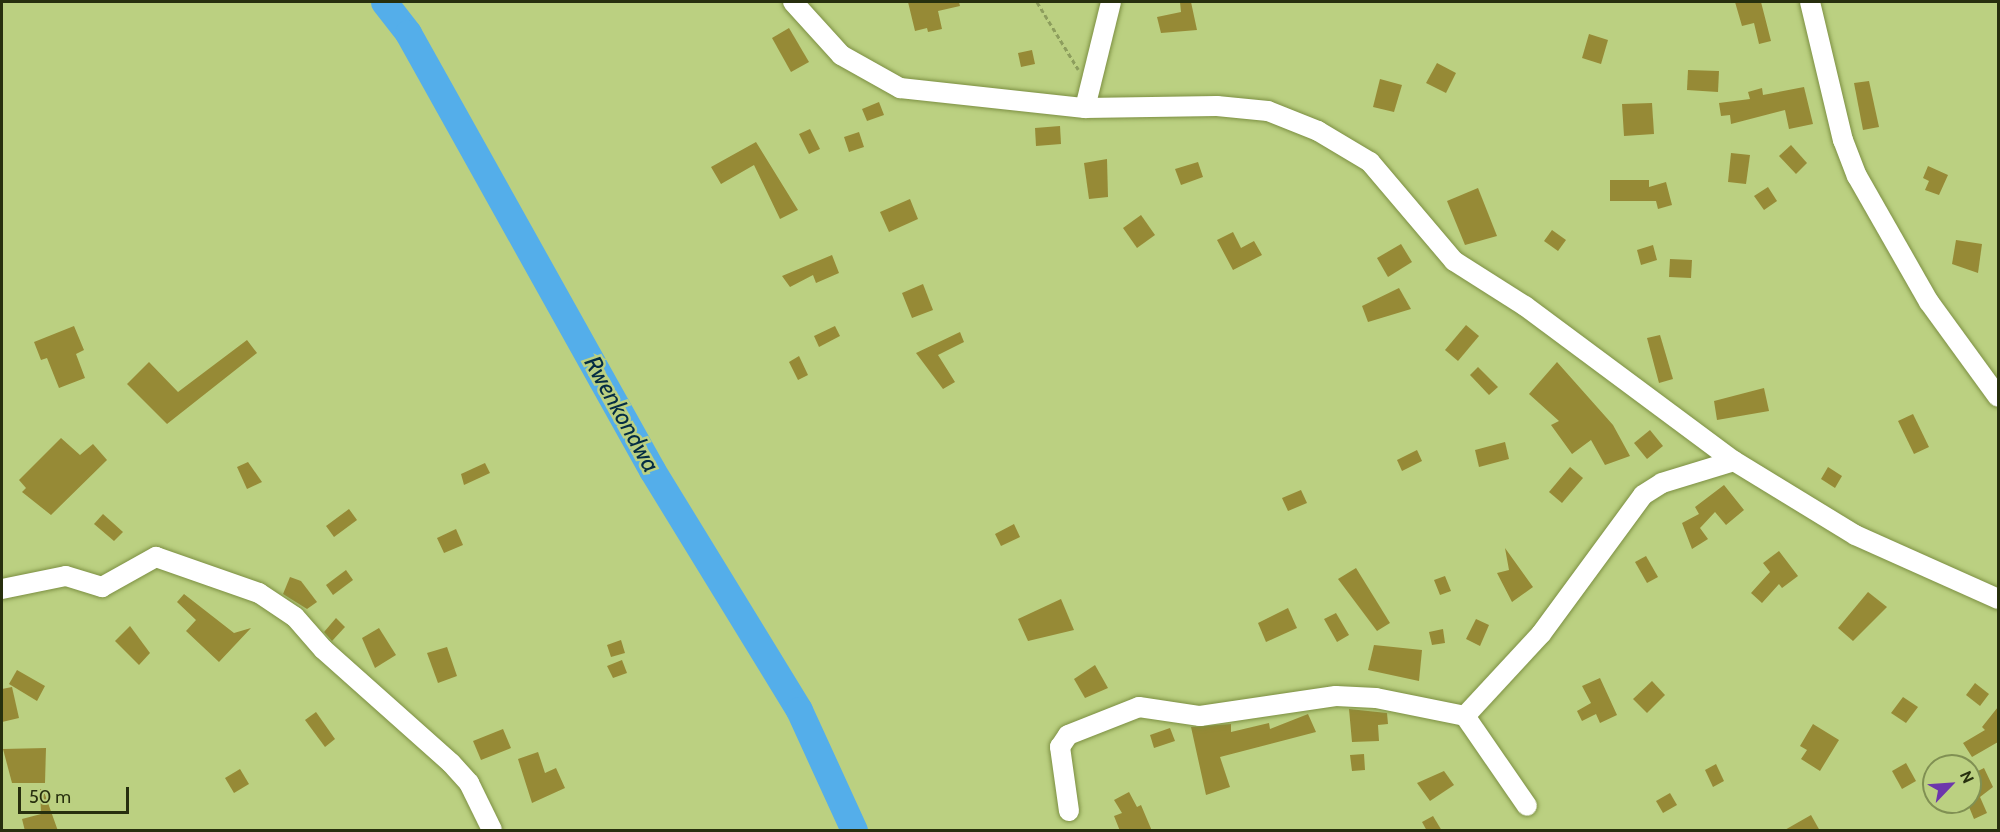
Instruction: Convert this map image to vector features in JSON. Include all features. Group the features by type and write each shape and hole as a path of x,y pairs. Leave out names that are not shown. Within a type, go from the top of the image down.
{"street":[{"path":"793,2 842,55 900,88 1085,108 1217,106 1268,111 1318,131 1370,162 1454,261 1525,306 1734,461 1856,535 1998,598"},
{"path":"1085,108 1111,2"},
{"path":"1810,2 1844,140 1857,176 1929,302 1998,397"},
{"path":"1465,716 1540,634 1643,495 1662,483 1734,461"},
{"path":"6,594 66,576 102,587 156,557 258,593 295,617 323,649 451,763 469,783 492,831"},
{"path":"1069,811 1061,740 1139,706 1200,716 1294,700 1356,696 1465,716 1527,806"}],"path":[{"path":"1036,2 1090,88"}],"building":[{"path":"908,2 959,2 960,6 938,11 942,29 928,32 927,28 915,31"},
{"path":"1180,2 1191,2 1197,30 1161,33 1157,17 1181,12"},
{"path":"1735,2 1761,2 1771,41 1759,44 1754,23 1742,26"},
{"path":"789,28 809,62 791,72 772,38"},
{"path":"1589,34 1608,40 1601,64 1582,58"},
{"path":"1032,50 1035,64 1021,67 1018,53"},
{"path":"1437,63 1456,73 1446,93 1426,83"},
{"path":"1688,70 1719,71 1718,92 1687,90"},
{"path":"1380,79 1402,85 1394,112 1373,107"},
{"path":"1869,81 1879,127 1863,130 1854,83"},
{"path":"1804,87 1813,124 1789,129 1785,110 1731,124 1730,115 1721,116 1719,103 1750,99 1748,92 1762,88 1763,95"},
{"path":"879,102 884,115 867,121 862,109"},
{"path":"1652,103 1654,134 1624,136 1622,104"},
{"path":"1060,126 1061,144 1036,146 1035,128"},
{"path":"810,129 820,149 809,154 799,134"},
{"path":"859,132 864,147 849,152 844,137"},
{"path":"756,142 798,210 780,219 754,165 721,184 711,167"},
{"path":"1791,145 1807,163 1796,174 1779,156"},
{"path":"1731,153 1750,155 1746,184 1728,182"},
{"path":"1107,159 1108,197 1089,199 1084,163"},
{"path":"1198,162 1203,177 1181,185 1175,169"},
{"path":"1928,166 1948,175 1939,195 1925,190 1929,181 1923,178"},
{"path":"1610,180 1649,180 1649,187 1666,182 1672,205 1658,209 1656,201 1610,201"},
{"path":"1768,187 1777,201 1764,210 1754,196"},
{"path":"1478,188 1497,236 1465,245 1447,201"},
{"path":"910,199 918,219 889,232 880,212"},
{"path":"1141,215 1155,235 1137,248 1123,228"},
{"path":"1552,230 1566,240 1558,251 1544,241"},
{"path":"1233,232 1241,248 1254,241 1262,255 1233,270 1217,240"},
{"path":"1956,240 1982,244 1978,273 1952,264"},
{"path":"1401,244 1412,262 1388,277 1377,258"},
{"path":"1653,245 1657,260 1641,265 1637,250"},
{"path":"832,255 839,273 816,283 813,275 790,287 782,276"},
{"path":"1670,259 1692,260 1691,278 1669,277"},
{"path":"923,284 933,310 912,318 902,293"},
{"path":"1399,288 1411,309 1368,322 1362,306"},
{"path":"1466,325 1479,336 1458,361 1445,350"},
{"path":"74,326 84,350 76,354 85,378 59,388 47,358 41,360 34,342"},
{"path":"835,326 840,336 819,347 814,336"},
{"path":"960,332 964,342 938,355 955,382 943,389 916,353"},
{"path":"1660,335 1673,379 1659,383 1647,338"},
{"path":"247,340 257,353 167,424 127,384 149,362 178,392"},
{"path":"799,356 808,375 798,380 789,362"},
{"path":"1557,362 1613,425 1630,456 1605,465 1591,440 1572,454 1551,425 1559,421 1529,394"},
{"path":"1478,367 1498,387 1489,395 1470,375"},
{"path":"1764,388 1769,411 1717,420 1714,401"},
{"path":"1913,414 1929,447 1914,454 1898,421"},
{"path":"1650,430 1663,446 1647,459 1634,443"},
{"path":"61,438 80,455 93,444 107,460 51,515 22,492 26,488 19,480"},
{"path":"1505,442 1509,459 1479,467 1475,450"},
{"path":"1417,450 1422,461 1402,471 1397,460"},
{"path":"248,462 262,482 247,489 237,467"},
{"path":"485,463 490,473 464,485 461,474"},
{"path":"1570,467 1583,478 1562,503 1549,492"},
{"path":"1828,467 1842,476 1835,488 1821,479"},
{"path":"1724,485 1744,510 1726,525 1715,512 1700,528 1708,539 1692,549 1682,523 1699,514 1695,507"},
{"path":"1301,490 1307,503 1288,511 1282,498"},
{"path":"349,509 357,520 334,537 326,526"},
{"path":"103,514 123,532 114,541 94,524"},
{"path":"1014,524 1020,537 1001,546 995,534"},
{"path":"456,529 463,545 444,553 437,538"},
{"path":"1505,548 1533,587 1512,602 1497,573 1509,570"},
{"path":"1779,551 1798,576 1782,588 1779,584 1762,603 1751,593 1770,572 1763,563"},
{"path":"1646,556 1658,577 1647,583 1635,562"},
{"path":"1356,568 1390,623 1377,631 1338,579"},
{"path":"346,570 353,580 333,595 326,585"},
{"path":"1445,576 1451,591 1440,595 1434,580"},
{"path":"290,577 301,581 317,602 307,609 283,594"},
{"path":"1868,592 1887,607 1853,641 1838,628"},
{"path":"184,594 234,633 251,628 219,662 186,631 196,620 177,602"},
{"path":"1061,599 1074,630 1028,641 1018,619"},
{"path":"1288,608 1297,628 1266,642 1258,623"},
{"path":"1336,613 1349,635 1337,642 1324,619"},
{"path":"336,618 345,627 332,641 324,632"},
{"path":"1476,619 1489,625 1480,646 1466,639"},
{"path":"130,626 150,653 139,665 115,641"},
{"path":"379,628 396,655 375,668 362,638"},
{"path":"1443,629 1445,643 1432,645 1429,632"},
{"path":"621,640 625,653 611,657 607,645"},
{"path":"1374,645 1422,650 1419,681 1368,670"},
{"path":"447,647 457,676 438,683 427,653"},
{"path":"622,660 627,673 613,678 607,666"},
{"path":"1095,665 1108,688 1085,698 1074,679"},
{"path":"17,670 45,686 37,701 9,684"},
{"path":"1600,678 1617,715 1600,723 1596,714 1582,721 1577,711 1591,703 1582,686"},
{"path":"1652,681 1665,695 1647,713 1633,699"},
{"path":"1975,683 1989,694 1980,706 1966,695"},
{"path":"12,687 19,718 2,722 2,689"},
{"path":"1903,697 1918,707 1906,723 1891,713"},
{"path":"1998,707 1998,742 1977,754 1970,754 1963,743 1985,730 1982,727"},
{"path":"1349,709 1387,713 1388,724 1378,725 1379,741 1352,742"},
{"path":"316,712 335,739 325,747 305,720"},
{"path":"1308,714 1316,732 1220,757 1230,787 1206,795 1191,727 1231,724 1231,732 1269,723 1270,729"},
{"path":"1813,724 1839,740 1820,771 1801,759 1807,750 1800,746"},
{"path":"1170,728 1175,741 1154,748 1150,735"},
{"path":"503,729 511,748 481,760 473,741"},
{"path":"46,748 45,783 12,783 3,749"},
{"path":"538,752 545,773 556,768 565,788 532,803 518,759"},
{"path":"1364,754 1365,770 1352,771 1350,755"},
{"path":"1906,763 1916,781 1902,789 1892,771"},
{"path":"1716,764 1724,781 1713,787 1705,770"},
{"path":"1984,768 1993,787 1982,795 1982,769"},
{"path":"240,769 249,784 234,793 225,778"},
{"path":"1444,771 1454,785 1430,801 1417,783"},
{"path":"40,789 43,789 58,831 25,831 22,819 41,814"},
{"path":"1129,792 1137,807 1141,805 1152,831 1120,831 1114,816 1122,813 1114,800"},
{"path":"1670,793 1677,805 1663,813 1656,801"},
{"path":"1982,802 1987,813 1974,819 1972,814 1982,814"},
{"path":"1811,815 1820,831 1783,831"},
{"path":"1433,816 1442,831 1427,831 1422,822"}],"waterway":[{"name":"Rwenkondwa","path":"384,2 408,33 652,470 799,710 854,830"}]}
